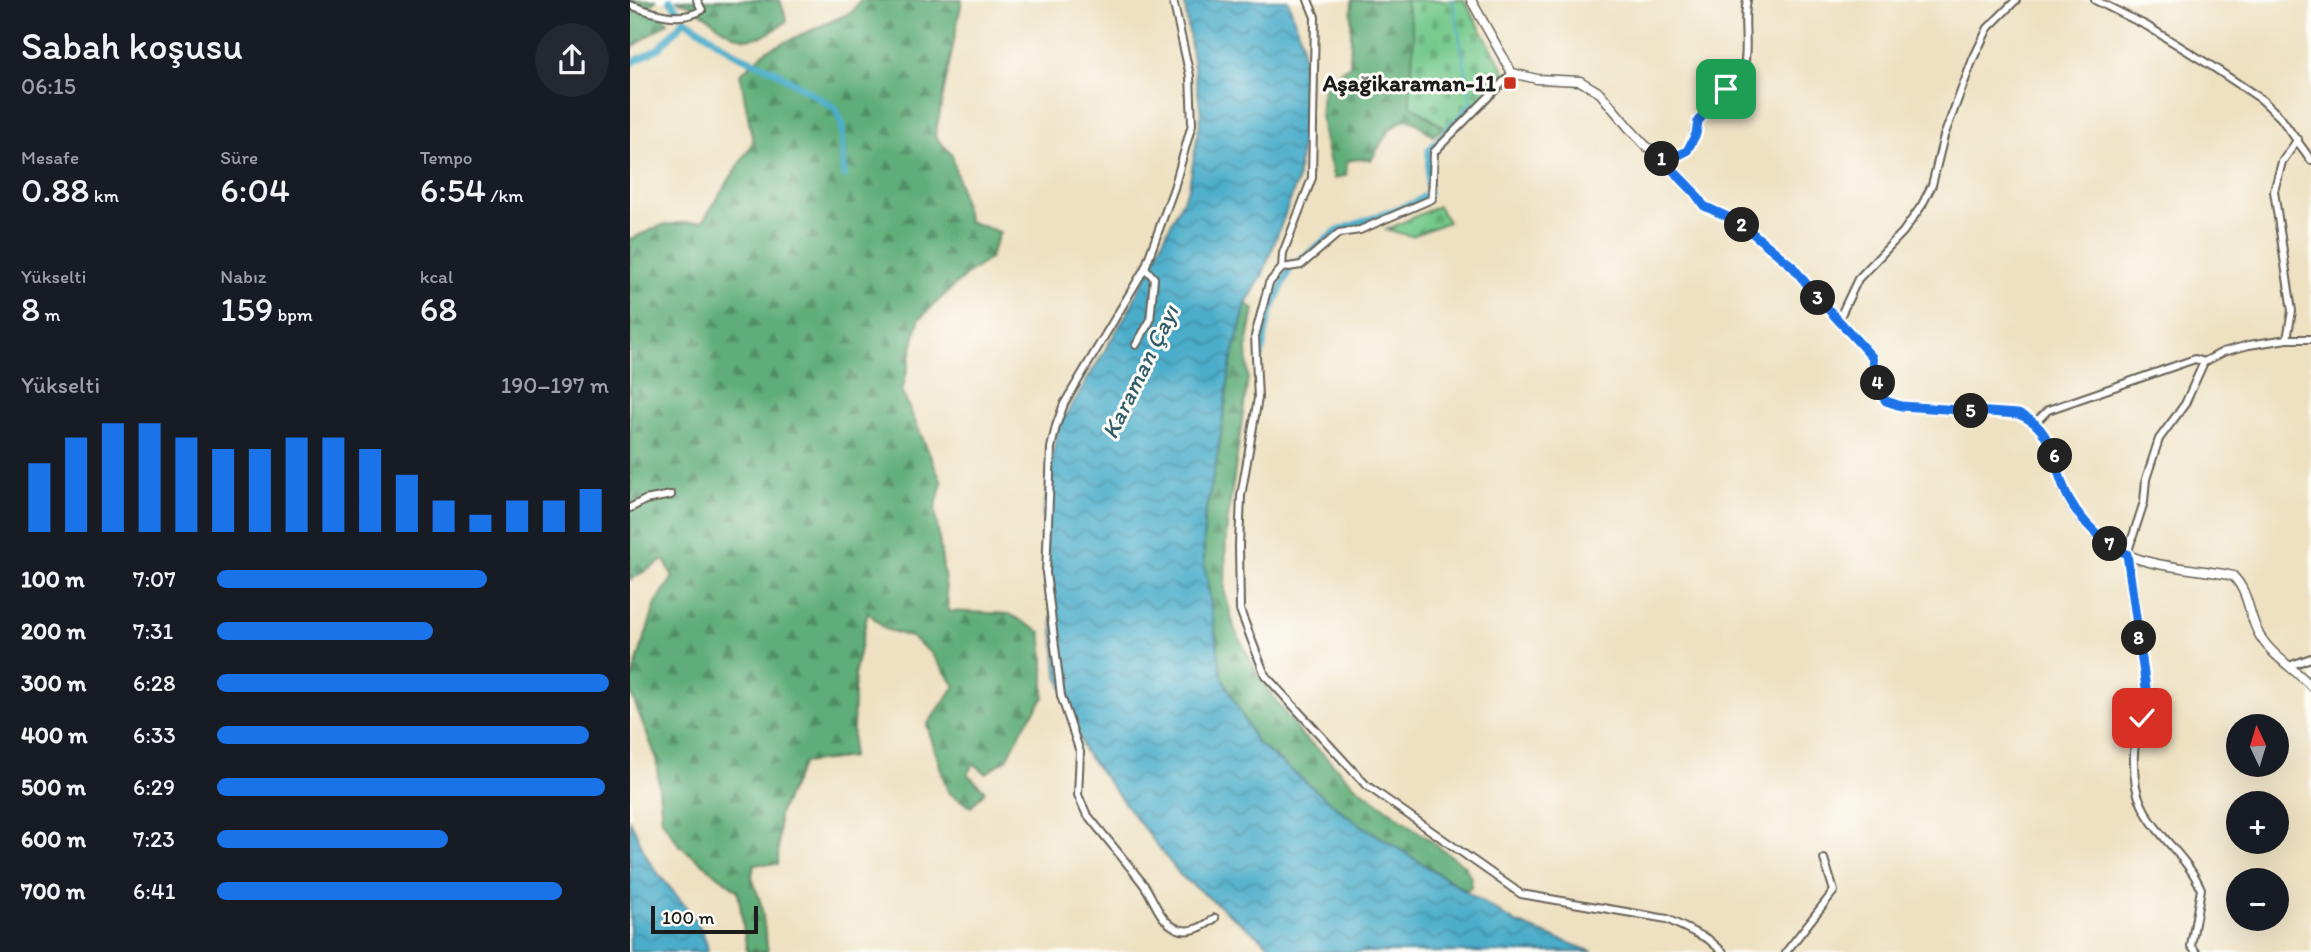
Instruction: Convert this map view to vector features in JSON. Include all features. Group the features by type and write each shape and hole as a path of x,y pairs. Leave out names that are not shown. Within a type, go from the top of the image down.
{"street":[{"path":"630,5 653,13 677,16 702,10 697,0"},
{"path":"1173,0 1190,76 1192,124 1174,188 1145,268 1065,404 1056,426 1051,448 1046,572 1061,696 1080,752 1080,803 1146,887 1164,919 1177,929 1188,931 1204,926 1215,918"},
{"path":"1308,0 1315,17 1312,178 1283,253 1282,268 1269,283 1255,336 1258,398 1241,496 1240,610 1265,675 1366,785 1521,894 1667,919 1708,939 1723,952"},
{"path":"1471,0 1512,73 1537,79 1580,81 1600,93 1629,128 1694,192 1704,206 1739,222 1792,266 1872,357 1880,393 1886,401 1901,406 2018,414 2032,419 2054,454 2067,496 2078,514 2117,549 2127,554 2147,562 2233,576 2242,586 2252,620 2261,638 2311,686"},
{"path":"1660,157 1675,157 1687,151 1696,134 1698,121 1741,75 1744,64 1744,18 1747,0"},
{"path":"1838,321 1858,279 1903,232 1922,205 1932,185 1944,136 1973,59 1988,29 2016,0"},
{"path":"2095,0 2147,26 2261,99 2280,117 2311,160"},
{"path":"1282,268 1301,265 1339,233 1360,230 1432,198 1434,152 1512,73"},
{"path":"2287,339 2292,310 2274,191 2282,162 2298,139"},
{"path":"1136,345 1150,321 1154,278 1145,268"},
{"path":"2196,952 2191,946 2191,936 2201,889 2178,853 2156,828 2142,806 2138,793 2133,761 2146,701 2146,688 2127,554 2144,502 2146,479 2159,439 2185,404 2204,362 2223,352 2287,339 2311,339"},
{"path":"2035,423 2048,410 2195,359 2204,362"},
{"path":"630,508 645,500 671,495"},
{"path":"2289,666 2311,657"},
{"path":"1786,952 1834,891 1824,859"}],"green space":[{"path":"630,0 656,0 651,7 668,22 630,49"},
{"path":"676,0 780,0 787,21 768,33 753,38 740,37"},
{"path":"860,0 962,0 935,136 952,155 968,221 1000,232 989,259 966,275 919,319 902,392 942,482 935,510 949,611 1009,614 1041,632 1044,697 1023,728 1007,759 986,773 973,763 968,774 985,791 971,807 948,792 927,725 955,686 931,653 911,637 885,629 868,612 855,671 852,757 803,763 779,814 778,864 754,864 752,877 761,904 768,952 747,952 738,891 679,845 662,820 656,757 630,691 630,683 656,603 673,577 664,560 630,580 630,239 663,225 703,221 753,142 740,74 767,50 852,12"},
{"path":"1352,0 1406,0 1414,36 1410,103 1443,128 1433,136 1417,123 1407,119 1400,122 1386,136 1371,160 1347,161 1346,175 1334,179 1321,119 1322,95 1330,79 1350,65"},
{"path":"1406,0 1464,0 1506,73 1451,132 1410,104 1414,36"},
{"path":"1438,206 1448,222 1412,236 1386,230"},
{"path":"1246,303 1254,310 1247,347 1248,378 1226,533 1225,593 1235,630 1260,679 1302,736 1353,784 1465,866 1471,878 1471,888 1465,890 1350,818 1256,742 1222,677 1204,561 1204,520 1218,453 1231,362"}],"water":[{"name":"Karaman Çayı","path":"1184,0 1288,0 1302,42 1306,106 1297,182 1262,276 1246,304 1231,362 1218,453 1204,520 1204,561 1222,677 1256,742 1350,818 1516,923 1593,952 1278,952 1180,875 1084,751 1057,673 1043,515 1057,430 1129,310 1189,187 1201,114"},
{"path":"630,821 649,861 700,928 708,952 630,952"}],"waterway":[{"path":"670,0 679,12"},
{"path":"1453,0 1472,105"},
{"path":"684,19 736,54 773,70 834,107 842,123 844,175"},
{"path":"630,64 659,48 685,20"},
{"path":"1299,261 1337,231 1414,203 1428,194 1429,150 1472,105"},
{"path":"1261,355 1269,315 1289,270"}],"place":[{"name":"Aşağikaraman-11","path":"1510,83"}],"route":[{"path":"1726,89 1698,121 1696,134 1687,151 1675,157 1660,157 1704,206 1739,222 1792,266 1872,357 1880,393 1886,401 1901,406 2018,414 2032,419 2054,454 2067,496 2078,514 2117,549 2127,554 2146,688 2142,718"}]}
